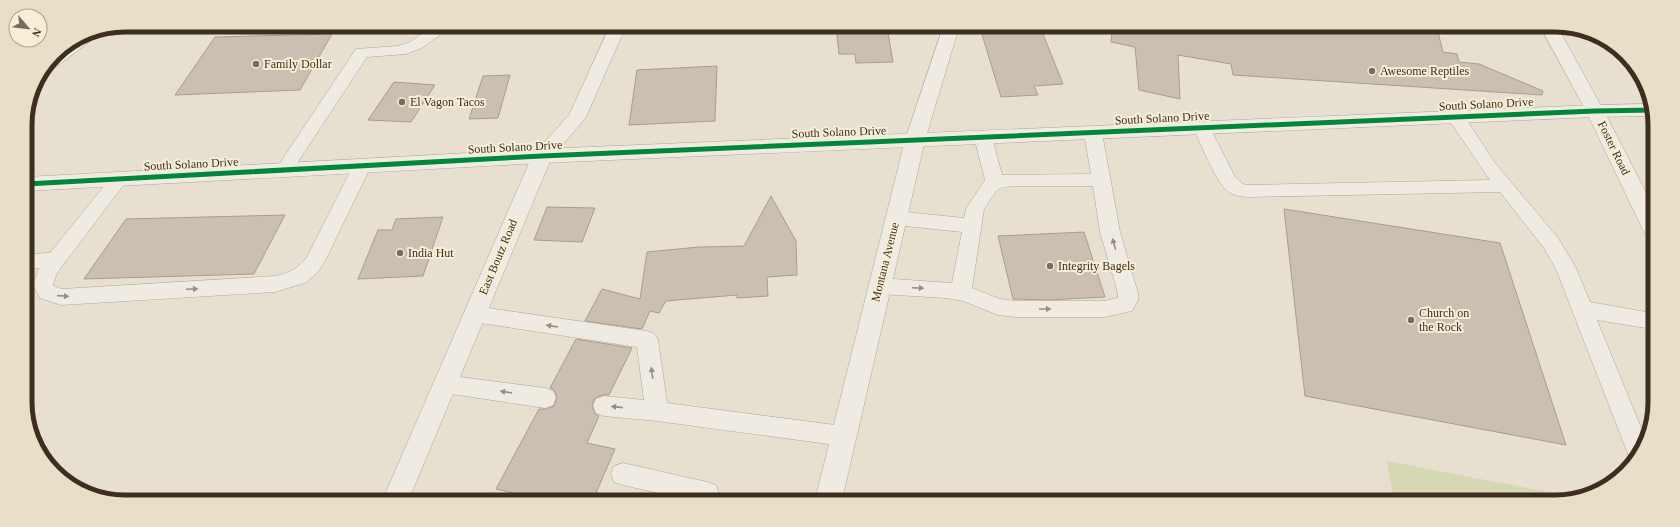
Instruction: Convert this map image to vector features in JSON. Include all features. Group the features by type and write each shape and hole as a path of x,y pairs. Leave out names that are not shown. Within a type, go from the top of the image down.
{"street":[{"name":"East Boutz Road","path":"398,495 542,156 577,117 615,32"},
{"name":"Montana Avenue","path":"829,495 915,140 949,32"},
{"name":"Foster Road","path":"1551,32 1595,111 1648,218"},
{"name":"South Solano Drive","path":"32,184 542,156 1595,111 1647,110"}],"lane":[{"path":"284,170 362,52 400,51 416,45 434,32"},
{"path":"1456,117 1489,167 1531,221 1551,243 1566,268 1637,447"},
{"path":"1202,128 1228,181 1237,189 1247,191 1504,186"},
{"path":"879,286 946,290 961,293 998,307 1016,309 1104,308 1125,305 1128,300 1128,293 1110,232 1093,133"},
{"path":"983,137 995,182"},
{"path":"119,179 48,270 42,285 47,292 61,297 276,284 295,280 306,273 315,261 362,166"},
{"path":"961,293 975,209 988,187 995,182 1013,180 1102,180"},
{"path":"896,218 972,226"},
{"path":"32,261 56,260"},
{"path":"1583,309 1648,320"},
{"path":"474,314 647,340 658,411"},
{"path":"445,384 544,398"},
{"path":"604,406 658,411 843,436"},
{"path":"623,474 706,493 705,495"}],"green space":[{"path":"1387,461 1562,495 1561,495 1393,495"}],"building":[{"path":"837,32 888,32 893,62 856,63 855,54 839,54"},
{"path":"981,32 1039,32 1040,34 1043,34 1063,84 1034,86 1038,95 1001,97"},
{"path":"1112,32 1438,32 1443,52 1457,54 1459,62 1479,64 1543,91 1542,95 1233,75 1231,64 1178,55 1180,99 1139,90 1135,47 1111,42"},
{"name":"Family Dollar","path":"332,34 300,90 175,95 215,37"},
{"path":"717,66 715,121 629,125 637,70"},
{"path":"510,75 498,118 469,119 483,76"},
{"name":"El Vagon Tacos","path":"394,82 435,85 411,122 368,120"},
{"path":"771,196 796,241 797,275 767,277 768,296 737,298 737,295 666,301 659,313 650,311 642,329 585,321 602,289 640,299 647,252 699,247 744,246"},
{"path":"547,207 595,208 582,242 534,240"},
{"name":"Church on the Rock","path":"1284,209 1500,243 1566,445 1305,396"},
{"path":"285,215 254,274 84,279 126,219"},
{"name":"India Hut","path":"443,217 423,276 358,279 378,230 392,230 396,219"},
{"name":"Integrity Bagels","path":"1084,232 1105,297 1047,300 1013,299 998,236"},
{"path":"576,339 632,348 609,395 603,395 595,398 592,405 595,414 599,416 587,443 615,449 595,495 522,495 496,489 539,409 546,409 554,406 557,397 554,390 550,388"}],"cycle path":[{"path":"32,184 542,156 1595,111 1647,110"}],"place":[{"name":"Family Dollar","path":"256,64"},
{"name":"Awesome Reptiles","path":"1372,71"},
{"name":"El Vagon Tacos","path":"402,102"},
{"name":"India Hut","path":"400,253"},
{"name":"Integrity Bagels","path":"1050,266"},
{"name":"Church on the Rock","path":"1411,320"}]}
